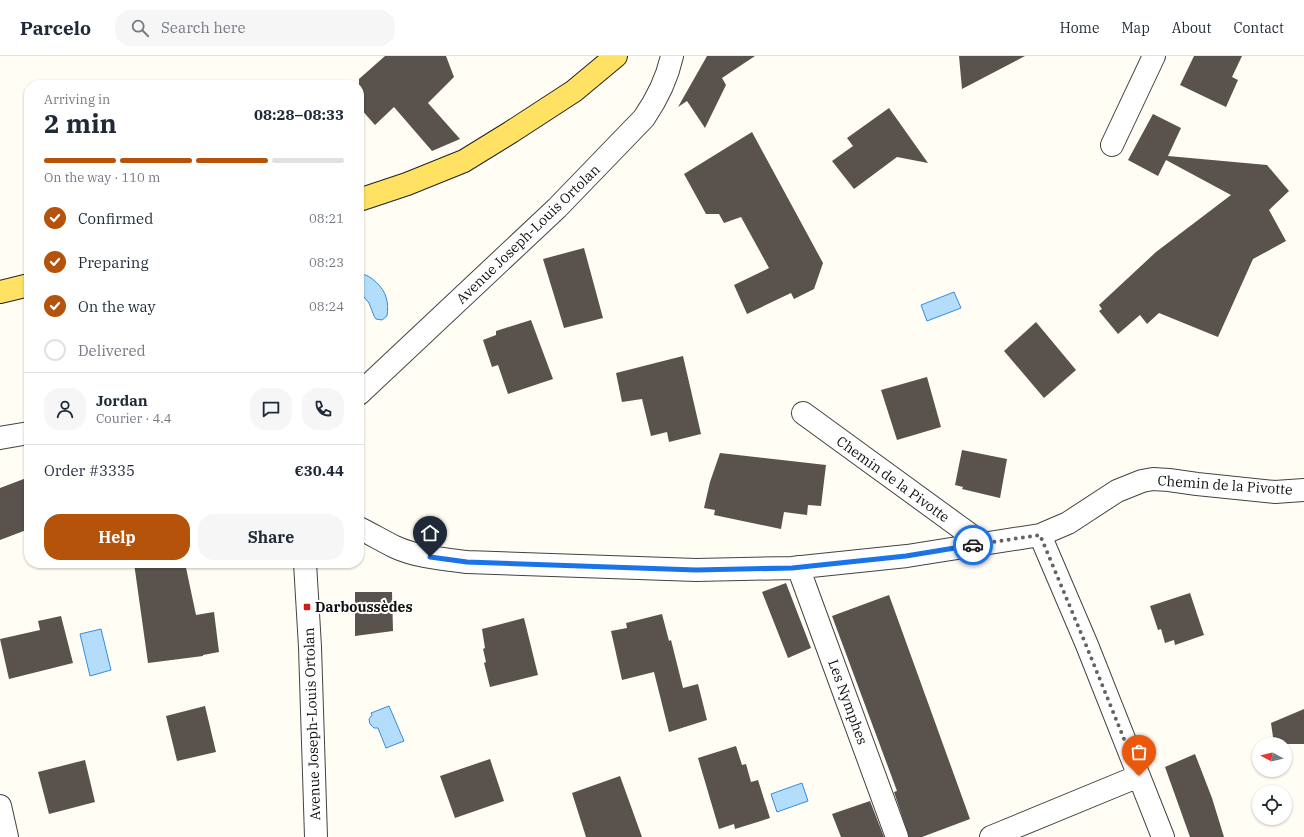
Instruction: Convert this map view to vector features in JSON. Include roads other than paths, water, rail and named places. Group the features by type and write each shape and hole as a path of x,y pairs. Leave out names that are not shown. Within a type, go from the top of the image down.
{"main road":[{"path":"364,198 407,184 464,161 574,91 616,56"},
{"path":"0,292 24,286"}],"street":[{"name":"Avenue Joseph-Louis Ortolan","path":"364,389 557,208 644,118 655,102 664,83 672,56"},
{"path":"1112,144 1154,56"},
{"name":"Chemin de la Pivotte","path":"803,413 983,544"},
{"path":"0,438 24,434"},
{"name":"Chemin de la Pivotte","path":"364,531 406,551 442,559 467,562 696,570 798,567 906,556 1040,535 1068,523 1117,491 1142,481 1169,480 1276,492 1304,490"},
{"path":"1040,535 1163,837"},
{"name":"Les Nymphes","path":"798,567 898,837"},
{"name":"Avenue Joseph-Louis Ortolan","path":"305,568 310,647 316,837"},
{"path":"990,837 1139,776"},
{"path":"0,806 8,837"}],"water":[{"path":"364,275 372,279 385,293 387,299 387,316 382,320 376,319 369,303 364,297"},
{"path":"954,292 961,308 927,321 921,305"},
{"path":"101,629 111,670 90,676 80,634"},
{"path":"389,706 404,741 386,748 378,728 374,728 370,724 369,719 372,715 371,713"},
{"path":"802,783 808,801 777,812 771,794"}],"place":[{"name":"Darboussèdes","path":"307,607"}]}
